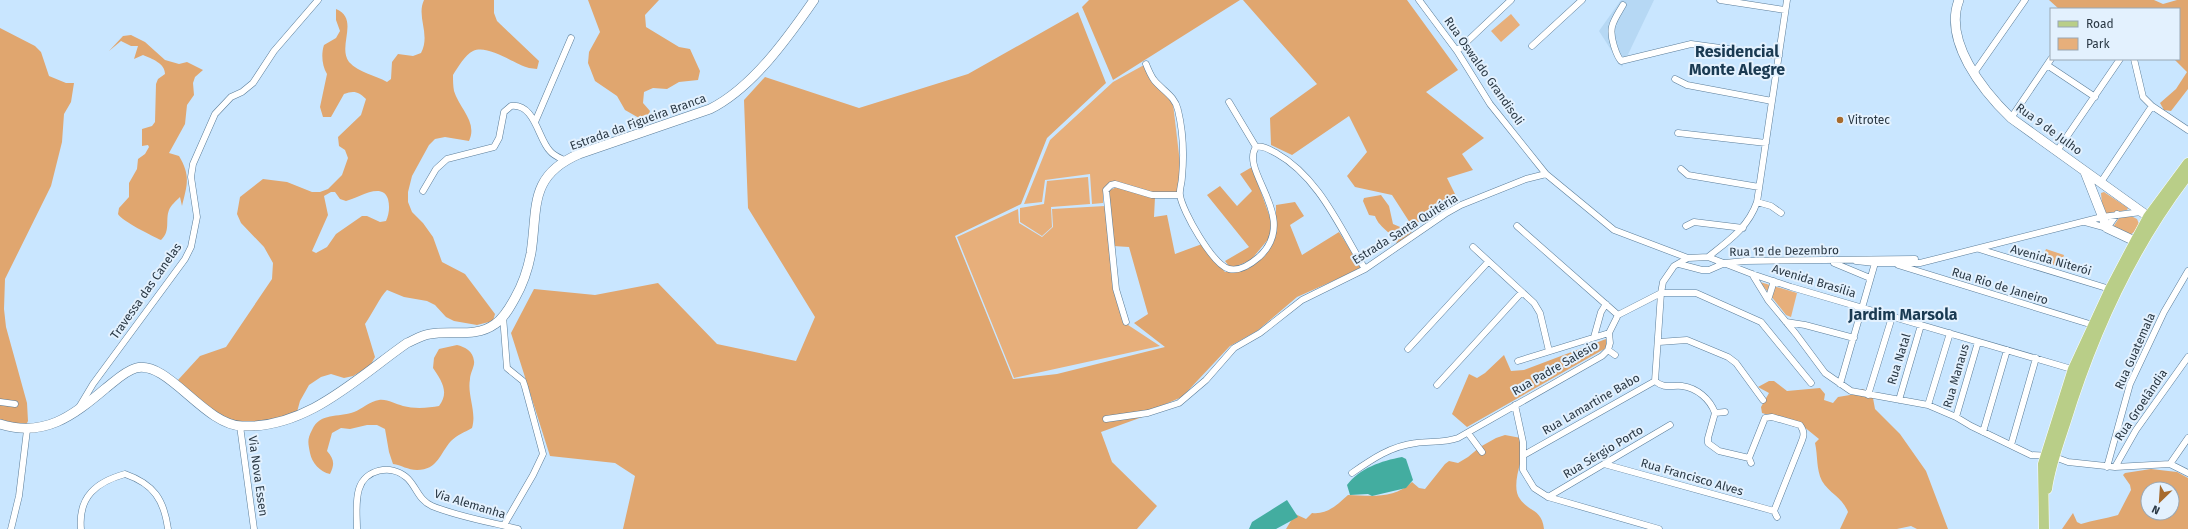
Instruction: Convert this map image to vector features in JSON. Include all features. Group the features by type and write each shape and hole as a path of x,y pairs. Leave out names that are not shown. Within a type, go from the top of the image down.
{"main road":[{"name":"Estrada da Figueira Branca","path":"0,424 27,430 50,425 76,412 123,375 133,369 142,368 163,374 207,411 229,423 240,426 270,423 317,407 408,343 428,334 482,330 495,324 503,316 521,288 528,270 538,194 547,178 566,161 710,109 724,102 749,80 785,40 814,0"},
{"name":"Rua 9 de Julho","path":"1959,0 1955,13 1955,25 1962,53 1974,73 2011,118 2148,217"},
{"path":"2044,529 2049,460 2077,370 2114,290 2138,243 2148,217 2188,163"},
{"name":"Rua 9 de Julho","path":"2085,170 2107,228"},
{"path":"2148,217 2188,175"},
{"path":"2095,198 2101,182"},
{"path":"2107,228 2138,243"}],"street":[{"name":"Travessa das Canelas","path":"76,412 93,384 185,259 191,247 197,218 191,177 193,164 215,114 231,96 242,92 253,83 274,51 318,0"},
{"name":"Rua Oswaldo Grandisoli","path":"1419,0 1457,51 1490,104 1546,174 1614,230 1688,258"},
{"path":"1457,51 1511,0"},
{"path":"1532,46 1582,0"},
{"path":"1720,0 1785,10"},
{"path":"1708,257 1743,228 1753,213 1757,202 1787,0"},
{"path":"1974,73 2025,0"},
{"path":"1624,5 1611,25 1610,34 1618,57 1621,61 1691,44 1779,56"},
{"path":"535,122 571,38"},
{"path":"2057,151 2119,60"},
{"path":"2134,60 2140,92 2145,101 2188,130"},
{"path":"2011,118 2049,62 2095,97"},
{"path":"1146,64 1154,80 1176,102 1179,112 1183,161 1179,194 1192,224 1211,253 1223,266 1234,270 1252,263 1268,246 1274,230 1272,211 1254,164 1253,154 1256,147"},
{"path":"1675,79 1687,85 1772,101"},
{"path":"1229,102 1256,147"},
{"path":"423,191 436,169 447,159 494,147 499,138 504,112 508,108 514,106 519,107 535,122 549,151 566,161"},
{"path":"2101,182 2152,106"},
{"path":"1678,133 1766,143"},
{"path":"1256,147 1260,146 1269,149 1302,172 1321,197 1365,269"},
{"path":"1681,169 1683,173 1688,175 1759,187"},
{"name":"Estrada Santa Quitéria","path":"1106,419 1148,413 1179,403 1206,380 1234,348 1260,333 1302,300 1365,269 1445,214 1461,205 1526,179 1546,174"},
{"path":"1126,322 1116,289 1106,190 1111,185 1118,184 1136,192 1152,195 1179,194"},
{"path":"1757,202 1771,206 1781,214"},
{"path":"2085,222 2107,228 2118,214"},
{"name":"Rua 1º de Dezembro","path":"1688,258 1708,257 1725,263 1891,261 1920,263 2102,217 2118,214 2148,217"},
{"path":"1686,226 1694,222 1743,228"},
{"path":"1517,226 1618,315 1661,293 1696,293 1761,322 1811,383"},
{"path":"1473,247 1534,302 1540,313 1549,351"},
{"name":"Avenida Niterói","path":"1979,249 2003,258 2114,290"},
{"path":"1661,293 1666,275 1674,266 1688,258"},
{"path":"1830,261 1870,278"},
{"name":"Rua 1º de Dezembro","path":"1856,261 1875,263"},
{"path":"1840,384 1875,263 1891,261"},
{"name":"Rua Rio de Janeiro","path":"1891,261 1915,272 2097,326"},
{"path":"1408,349 1488,262"},
{"path":"1679,264 1702,270 1709,270 1725,263"},
{"name":"Avenida Brasília","path":"1725,263 1752,274 1892,317 2077,370"},
{"path":"1915,272 1920,263 1930,276"},
{"name":"Rua Guatemala","path":"2107,467 2130,384 2164,312 2188,271"},
{"path":"1752,274 1768,300 1825,373 1851,391 1928,405 1956,417 2011,446 2049,460 2107,467 2170,464 2188,473"},
{"path":"1768,300 1774,281"},
{"path":"1437,385 1522,292"},
{"name":"Rua Lamartine Babo","path":"1524,455 1655,381 1659,342 1661,293"},
{"name":"Rua Padre Salesio","path":"1594,337 1601,312 1606,304"},
{"name":"Rua Padre Salesio","path":"1352,473 1371,459 1396,448 1415,443 1448,441 1468,433 1515,404 1602,356 1608,350 1610,343 1609,332 1618,315"},
{"path":"503,316 507,368 523,381 543,454 533,475 504,525"},
{"path":"1868,395 1892,317"},
{"path":"1786,322 1806,325 1854,338"},
{"path":"1796,334 1806,325"},
{"name":"Rua Natal","path":"1899,400 1921,325"},
{"path":"1518,361 1609,332"},
{"path":"1928,405 1950,334"},
{"path":"1659,342 1687,340 1728,357 1736,363 1763,400"},
{"name":"Rua Manaus","path":"1956,417 1978,342"},
{"path":"1608,350 1615,355"},
{"path":"1983,432 2007,350"},
{"name":"Rua Groelândia","path":"2115,467 2136,430 2188,357"},
{"path":"2011,446 2036,358"},
{"path":"1655,381 1663,386 1681,386 1699,392 1707,399 1715,413 1725,412"},
{"path":"0,402 16,404"},
{"path":"1515,404 1524,455 1522,463 1526,476 1534,488 1548,497 1659,529"},
{"name":"Rua Francisco Alves","path":"1604,464 1775,514 1804,436 1803,429 1800,425 1772,417 1765,418 1750,460 1719,451 1708,443 1715,413"},
{"name":"Rua Sérgio Porto","path":"1548,497 1670,425"},
{"name":"Via Nova Essen","path":"240,426 254,529"},
{"path":"11,529 19,496 27,430"},
{"path":"1468,433 1482,452"},
{"path":"2170,464 2188,438"},
{"name":"Via Alemanha","path":"357,529 357,502 359,488 366,478 383,469 396,470 407,478 415,490 430,505 518,529"},
{"path":"81,529 81,509 84,500 92,491 112,478 125,474 145,484 157,493 163,505 168,529"}],"shaded area":[{"path":"424,0 494,0 494,13 497,21 539,61 537,69 523,66 501,55 486,50 473,51 467,55 453,75 453,81 456,97 470,121 471,134 469,141 445,137 435,139 429,145 412,176 408,192 408,202 412,212 423,223 433,237 442,262 465,274 495,314 493,321 477,325 454,321 446,317 435,305 427,301 404,297 387,290 365,324 375,357 370,366 353,376 344,378 331,374 321,377 309,385 300,401 297,412 283,419 242,427 200,404 178,380 200,356 226,347 272,279 273,263 264,247 241,223 237,214 240,197 263,179 287,182 312,192 320,192 328,189 342,175 348,158 345,150 339,146 338,137 361,115 366,99 356,92 344,94 331,117 323,117 320,107 327,74 322,60 322,52 324,45 336,38 340,31 336,20 336,9 343,13 346,19 347,26 345,48 346,56 349,62 357,69 387,82 391,79 392,62 398,54 413,56 421,53 425,39 422,6","holes":["380,191 385,194 388,199 388,216 386,221 380,222 367,216 362,216 336,234 327,247 316,253 312,251 328,215 324,196 331,192 335,192 340,199 346,201 369,192"]},
{"path":"588,0 659,0 645,15 646,27 679,47 690,49 700,71 698,80 679,82 667,89 653,88 644,92 643,103 650,111 648,116 639,118 625,110 617,96 595,81 588,63 589,52 600,32"},
{"path":"1089,0 1240,0 1113,80 1082,7"},
{"path":"1243,0 1407,0 1458,70 1426,92 1484,138 1462,154 1473,170 1447,178 1457,198 1412,226 1392,195 1355,187 1347,176 1367,152 1349,116 1292,155 1271,145 1270,118 1317,84"},
{"path":"1621,0 1654,0 1622,67 1599,31"},
{"path":"2049,0 2154,0 2163,4 2177,0 2188,0 2188,89 2171,111 2164,110 2160,103 2176,89 2187,72 2175,60 2180,60 2180,8 2058,8"},
{"path":"1078,12 1106,83 1047,138 1021,204 955,236 1013,379 1057,374 1165,347 1134,323 1148,314 1129,247 1113,246 1108,191 1117,187 1155,197 1154,217 1167,215 1175,254 1202,244 1225,272 1248,269 1265,256 1276,235 1276,205 1295,202 1304,216 1290,225 1302,255 1339,232 1362,268 1297,297 1257,331 1230,346 1182,397 1154,409 1106,417 1103,419 1107,422 1156,412 1101,432 1112,462 1157,506 1137,529 623,529 635,476 615,463 550,456 511,333 534,289 595,295 658,283 717,344 796,361 815,317 748,208 744,100 765,77 859,108 968,74"},
{"path":"0,28 35,46 41,52 49,76 66,83 74,83 71,102 64,114 62,142 51,186 5,279 4,309 6,327 27,403 28,421 25,427 0,428"},
{"path":"131,35 145,42 165,60 179,64 187,62 203,70 195,77 193,83 194,95 187,105 185,124 169,153 179,156 187,175 187,181 182,206 180,197 169,210 166,233 161,240 144,232 118,214 119,208 129,197 129,183 137,169 138,159 145,154 149,147 148,145 142,146 142,129 152,126 155,122 156,84 158,79 165,74 163,67 154,60 143,55 134,59 138,46 131,46 121,41 109,51 123,36"},
{"path":"1252,167 1272,223 1270,237 1251,260 1237,266 1229,266 1225,261 1249,247 1207,195 1220,186 1237,206 1252,191 1240,174"},
{"path":"1381,195 1389,206 1393,224 1412,232 1397,245 1394,238 1380,225 1375,216 1369,215 1363,201 1364,198"},
{"path":"1606,339 1606,348 1467,427 1452,414 1469,374 1477,378 1485,373 1504,355 1511,371 1524,370"},
{"path":"457,345 468,350 472,355 474,363 469,385 473,410 472,428 458,435 451,441 434,464 430,467 417,470 393,464 389,452 385,429 377,425 367,425 350,429 341,428 332,433 327,451 333,462 333,467 330,474 326,473 317,466 311,457 308,441 315,424 320,420 330,416 354,412 372,402 379,400 385,400 412,408 439,406 444,396 444,391 443,386 433,368 434,358 439,349"},
{"path":"1769,381 1774,381 1787,391 1820,388 1825,394 1824,400 1833,403 1838,397 1856,394 1862,389 1865,390 1873,398 1875,409 1900,434 1926,471 1948,529 1917,529 1911,526 1897,529 1840,529 1848,512 1843,503 1825,485 1820,476 1815,443 1819,439 1803,426 1794,427 1782,419 1762,413 1761,407 1769,393 1758,387"},
{"path":"1505,435 1521,438 1526,444 1517,479 1517,493 1520,499 1541,518 1544,529 1286,529 1295,514 1306,519 1312,513 1327,511 1348,495 1374,496 1390,494 1412,482 1419,488 1425,489 1449,461 1458,463 1480,447"},
{"path":"1402,457 1406,459 1413,480 1406,488 1372,496 1368,494 1350,495 1347,485 1358,474 1379,463"},
{"path":"2151,469 2177,472 2188,478 2188,529 2062,529 2073,513 2077,522 2081,524 2118,515 2131,490 2130,485 2123,475 2125,473"},
{"path":"1287,500 1298,517 1276,529 1249,529 1252,522"}],"green space":[{"path":"1511,14 1520,25 1501,42 1491,31"},
{"path":"1144,65 1173,104 1180,163 1178,192 1147,192 1122,183 1113,183 1108,184 1103,192 1103,203 1092,204 1090,174 1045,180 1042,202 1024,204 1050,140 1113,82"},
{"path":"1088,177 1090,204 1051,207 1052,227 1042,236 1020,222 1020,208 1044,204 1047,181"},
{"path":"2104,192 2128,208 2127,210 2106,214 2102,205 2101,193"},
{"path":"1105,206 1115,292 1125,323 1160,346 1014,378 957,237 1018,209 1019,223 1042,237 1053,227 1052,209"},
{"path":"2131,216 2137,219 2139,224 2130,235 2113,227 2119,218"},
{"path":"2046,249 2064,255 2060,267 2042,261"},
{"path":"1760,282 1797,293 1791,317 1786,315"}],"place":[{"name":"Vitrotec","path":"1840,120"}],"district":[{"name":"Residencial Monte Alegre","path":"1737,60"},
{"name":"Jardim Marsola","path":"1903,314"}]}
